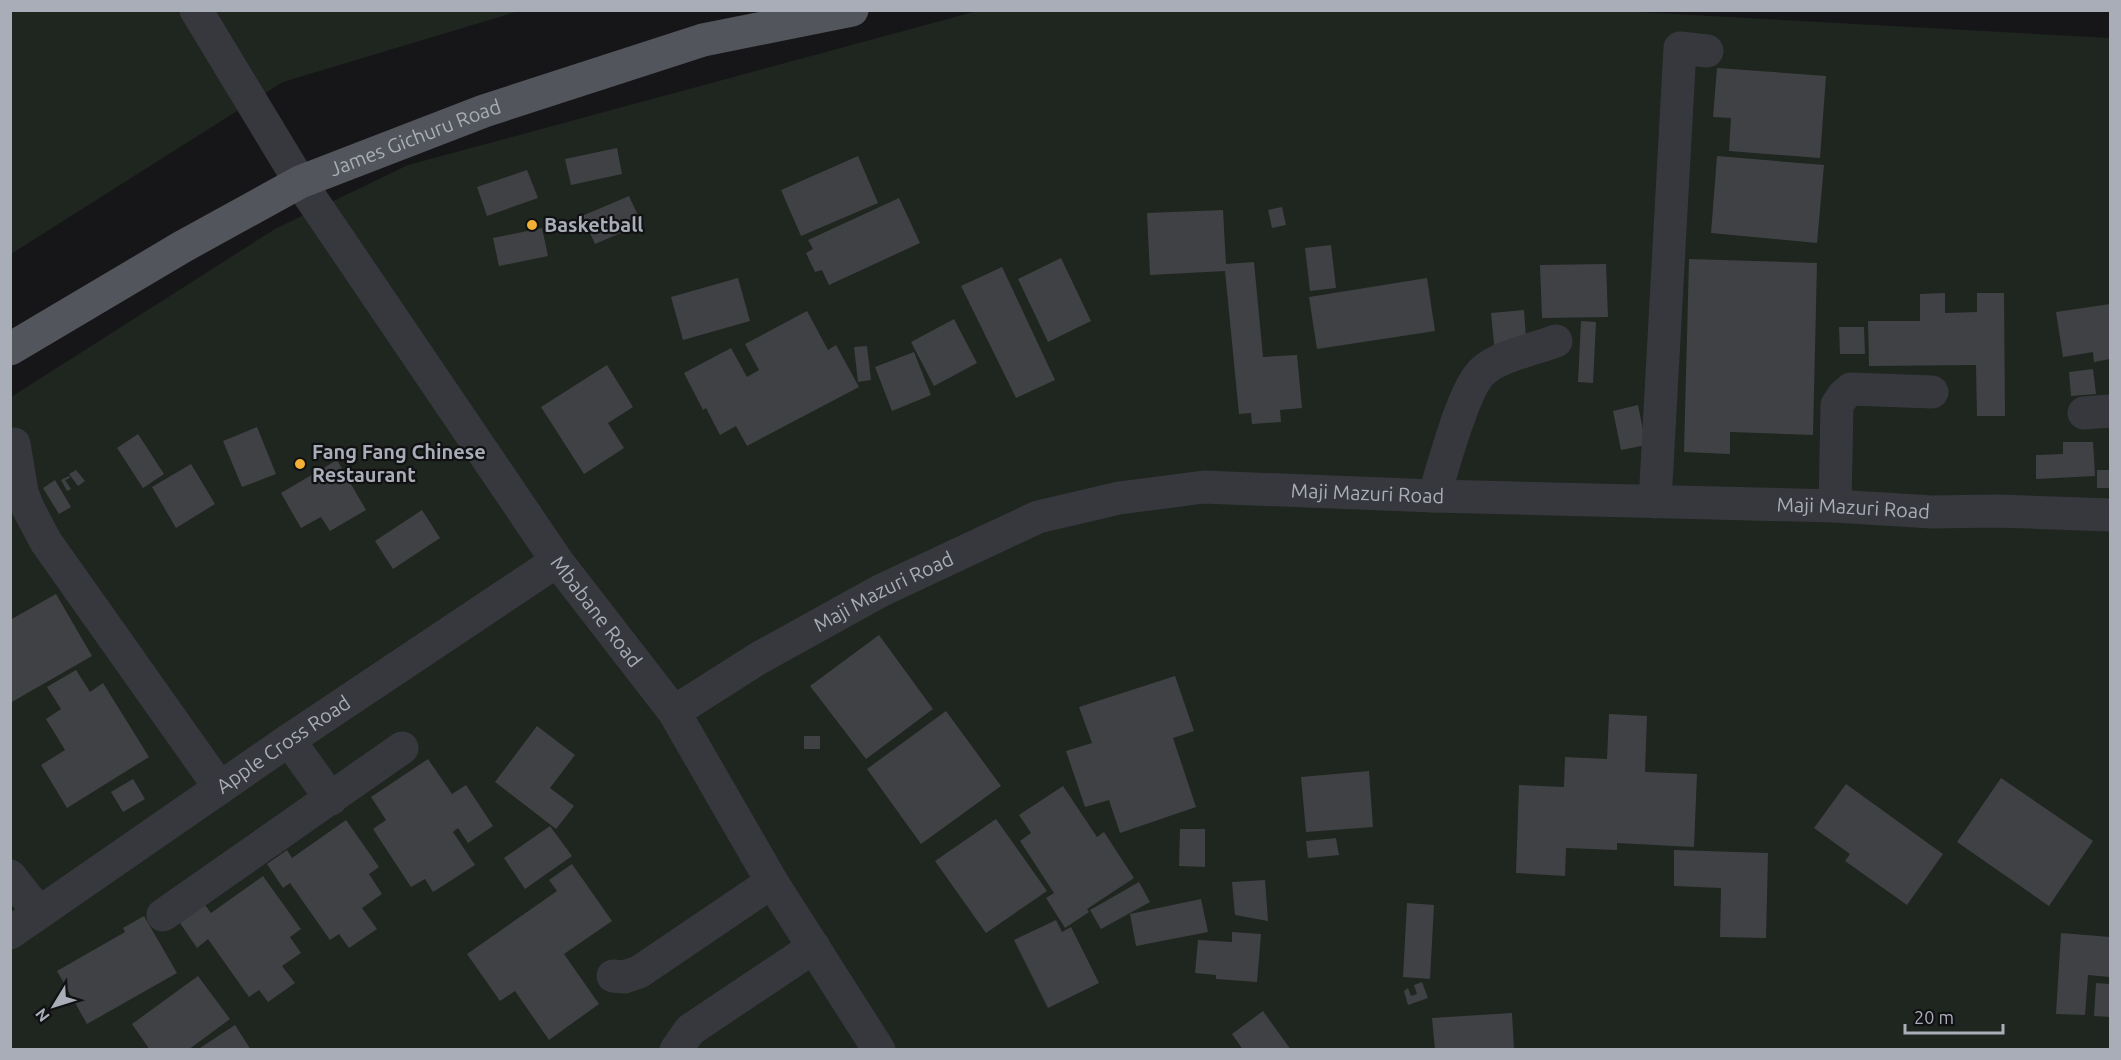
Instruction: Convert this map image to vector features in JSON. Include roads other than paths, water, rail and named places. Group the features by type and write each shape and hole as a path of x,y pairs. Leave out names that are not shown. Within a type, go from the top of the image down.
{"main road":[{"name":"James Gichuru Road","path":"10,349 182,247 300,182 484,111 703,40 852,10"}],"street":[{"name":"Mbabane Road","path":"200,12 300,182 557,561 674,712 772,882 879,1050"},
{"path":"1655,502 1680,48 1707,51"},
{"path":"1434,496 1471,388 1482,371 1503,360 1556,341"},
{"path":"1835,506 1837,405 1843,396 1851,389 1932,392"},
{"path":"14,444 22,492 46,542 220,788"},
{"name":"Maji Mazuri Road","path":"674,712 759,658 880,591 1038,517 1119,498 1204,487 1434,496 1835,506 1932,512 1997,511 2110,515"},
{"name":"Apple Cross Road","path":"10,933 289,740 557,561"},
{"path":"289,740 331,799"},
{"path":"163,915 402,748"},
{"path":"10,876 39,914"},
{"path":"613,976 624,977 639,972 772,882"},
{"path":"676,1050 690,1030 814,947"}],"place":[{"name":"Basketball","path":"532,225"},
{"name":"Fang Fang Chinese Restaurant","path":"300,464"}]}
